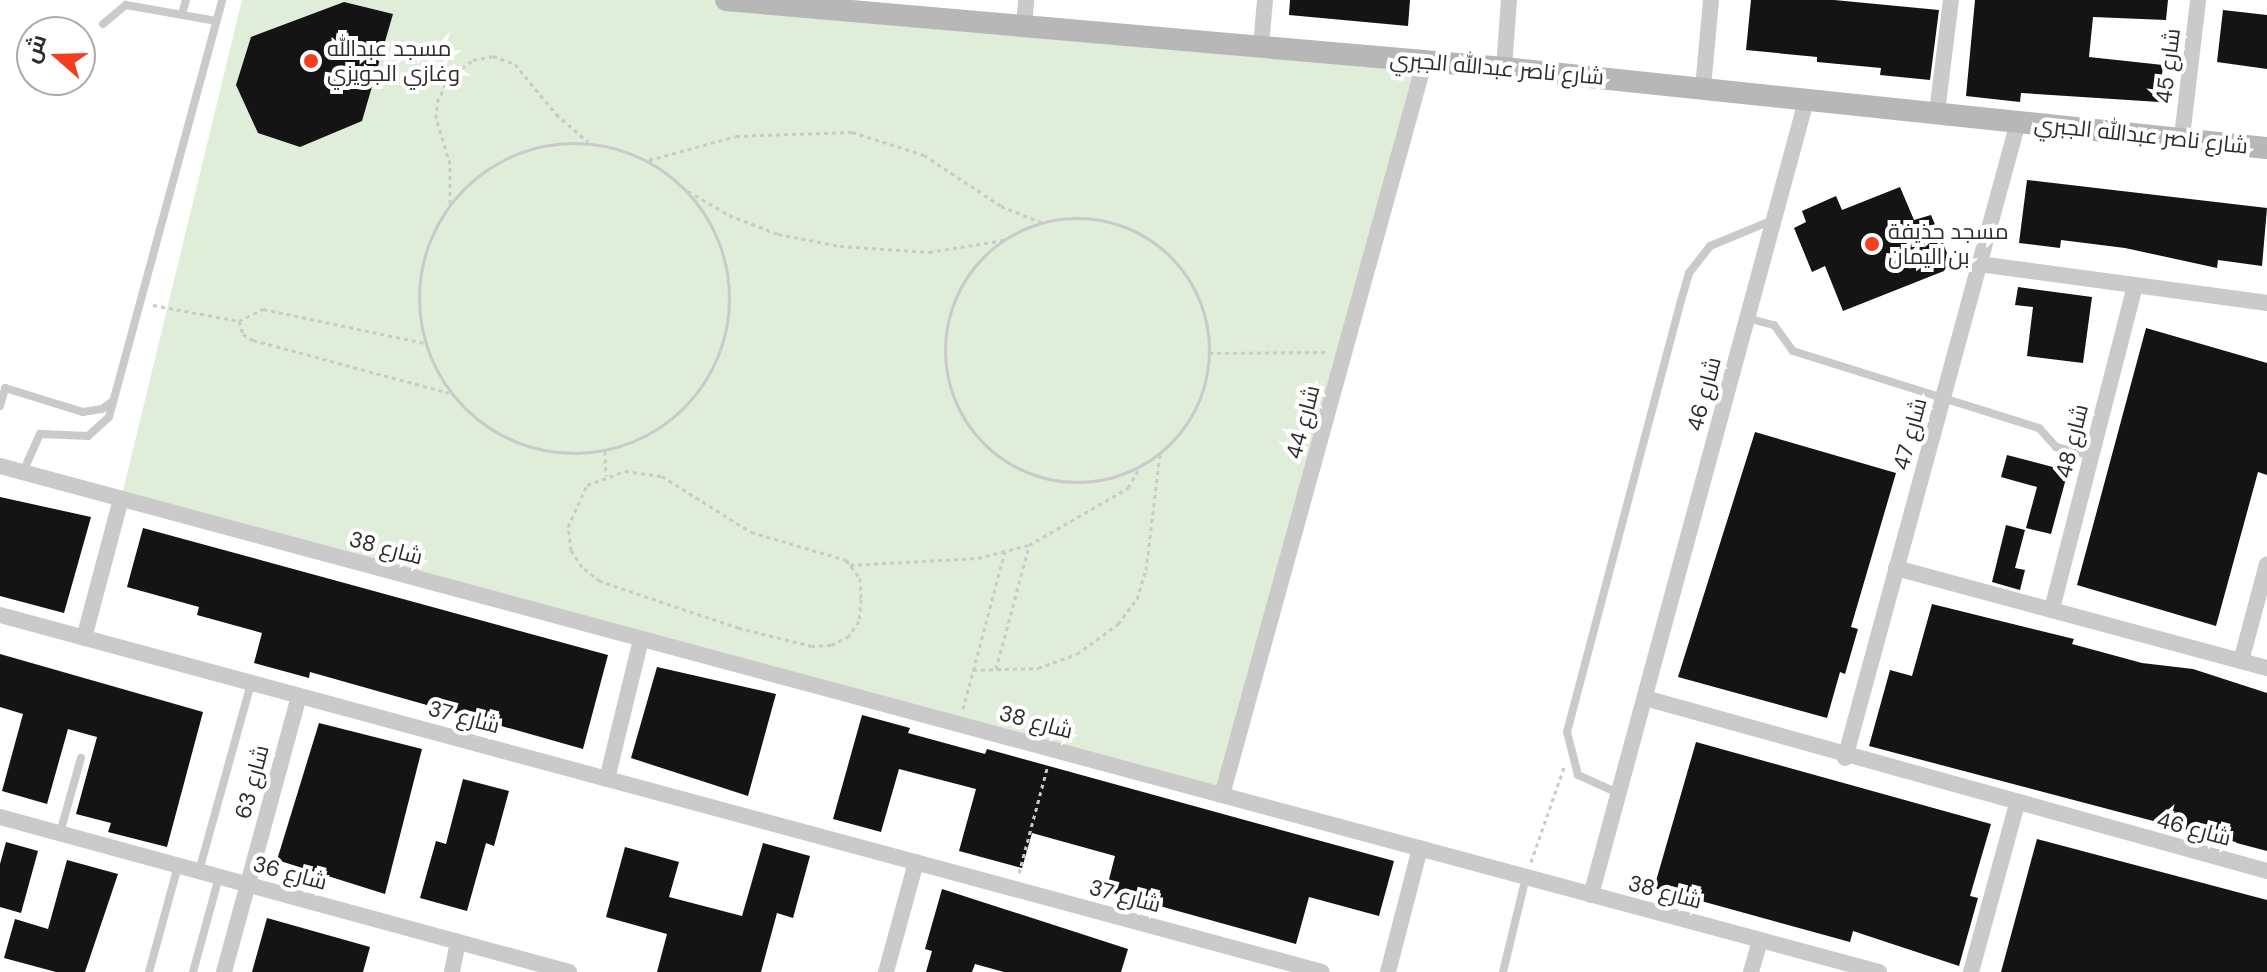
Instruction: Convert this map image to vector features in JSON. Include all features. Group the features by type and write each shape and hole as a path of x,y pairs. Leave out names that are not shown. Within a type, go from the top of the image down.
{"street":[{"name":"شارع ناصر عبدالله الجبري","path":"726,0 828,4 1024,25 1425,60 2267,148"},
{"path":"1024,25 1026,0"},
{"path":"1261,46 1265,0"},
{"path":"1504,68 1509,0"},
{"path":"1703,88 1711,0"},
{"path":"1937,112 1951,0"},
{"name":"شارع 45","path":"2182,137 2198,0"},
{"name":"شارع 44","path":"1222,795 1425,60"},
{"name":"شارع 46","path":"1591,895 1806,101"},
{"name":"شارع 47","path":"1845,758 2018,122"},
{"path":"1979,264 2267,303"},
{"name":"شارع 48","path":"2052,609 2135,285"},
{"name":"شارع 38","path":"0,466 1879,972"},
{"path":"84,638 121,499"},
{"path":"2241,661 2267,564"},
{"path":"1896,568 2267,668"},
{"name":"شارع 37","path":"0,615 1322,972"},
{"path":"607,779 641,639"},
{"name":"شارع 63","path":"224,972 299,696"},
{"name":"شارع 46","path":"1645,698 1845,758 2267,871"},
{"path":"1971,972 2017,804"},
{"name":"شارع 36","path":"0,817 569,972"},
{"path":"1388,972 1420,848"},
{"path":"886,972 916,862"},
{"path":"1751,972 1760,940"},
{"path":"452,972 458,942"}],"lane":[{"path":"182,14 186,0"},
{"path":"23,472 34,439 48,431 96,433 109,417 222,0"},
{"path":"103,24 126,5 217,21"},
{"path":"1619,793 1591,785 1578,775 1567,732 1689,273 1710,246 1773,220"},
{"path":"1747,318 1774,325 1793,351 2039,428 2056,447 2091,456"},
{"path":"0,406 5,388 83,412 94,413 114,401"},
{"path":"199,871 251,683"},
{"path":"60,834 81,758"},
{"path":"149,972 178,866"},
{"path":"193,972 219,877"},
{"path":"1503,972 1526,877"}],"path":[{"path":"449,206 450,164 436,118 437,102 449,78 473,60 493,56 515,64 556,114 590,144"},
{"path":"647,161 736,136 852,132 924,155 1001,206 1043,223"},
{"path":"685,189 712,228 725,261 729,297 722,344 687,405 649,434 605,451 557,453 512,441 472,416 451,393 426,344 419,312 422,264 449,206 470,183 509,157 555,144 590,144 647,161 685,189 729,215 778,234 840,246 929,252 1007,239 1043,223 1103,220 1135,232 1164,250 1193,286 1205,319 1209,353 1207,376 1190,419 1160,453 1141,466 1074,483 1029,474 990,450 962,414 947,371 948,325 964,282 1007,239"},
{"path":"140,303 239,321 263,309 426,344"},
{"path":"239,321 243,334 253,340 451,393"},
{"path":"1209,353 1345,352"},
{"path":"605,451 606,476"},
{"path":"973,670 1038,668 1077,654 1118,624 1137,599 1146,570 1160,453"},
{"path":"850,565 860,578 859,621 849,636 831,645 762,634 621,590 582,567 571,550 568,527 587,485 625,471 662,476 729,522 850,565 914,565 1029,545 1128,488 1141,466"},
{"path":"996,669 1029,545"},
{"path":"959,724 1005,551"},
{"path":"1014,889 1052,749"},
{"path":"1526,877 1562,770 1572,759"}],"green space":[{"path":"242,0 721,0 1425,60 1222,795 121,499"}],"building":[{"path":"1290,0 1410,0 1408,26 1289,15"},
{"path":"1751,0 1834,0 1939,10 1930,80 1880,75 1881,68 1817,62 1817,57 1746,50"},
{"path":"1975,0 2168,0 2166,20 2093,17 2089,57 2163,65 2159,102 2021,93 2020,102 1966,96"},
{"name":"مسجد عبدالله وغازي الجويزي","path":"344,2 393,14 362,121 300,147 258,133 236,85 251,37"},
{"path":"2223,10 2267,15 2267,69 2217,62"},
{"path":"2027,180 2267,208 2262,266 2218,260 2217,268 2125,248 2061,240 2060,248 2019,243"},
{"name":"مسجد حذيفة بن اليمان","path":"1900,187 1914,220 1931,215 1950,260 1944,271 1843,311 1825,266 1812,272 1794,228 1806,222 1802,211 1836,196 1842,210"},
{"path":"2018,287 2092,297 2083,363 2027,356 2033,307 2015,305"},
{"path":"2146,328 2267,363 2267,475 2258,472 2216,626 2077,585"},
{"path":"1755,432 1896,473 1851,627 1858,629 1845,674 1840,672 1827,718 1678,677"},
{"path":"2007,455 2068,471 2051,534 2026,528 2037,487 2001,477"},
{"path":"0,497 91,517 64,613 0,596"},
{"path":"2006,525 2025,530 2015,568 2025,570 2020,590 1992,582"},
{"path":"143,528 608,655 583,749 310,672 309,678 254,663 262,633 197,615 199,607 127,587"},
{"path":"1932,604 2074,639 2072,644 2142,663 2193,669 2267,693 2267,851 1869,746 1890,670 1912,676"},
{"path":"0,654 203,712 167,847 108,832 111,823 76,814 97,737 68,729 47,804 2,791 23,714 0,707"},
{"path":"657,667 776,694 748,796 631,758"},
{"path":"862,715 910,728 908,733 985,754 987,749 1394,861 1379,916 1309,897 1296,944 1106,891 1115,856 1032,833 1022,868 959,851 976,789 899,769 881,832 833,819"},
{"path":"319,723 422,749 385,894 277,860"},
{"path":"1696,742 1991,824 1970,896 1978,898 1959,966 1853,931 1850,942 1654,888"},
{"path":"463,779 509,791 494,846 486,843 467,911 420,898 436,841 446,844"},
{"path":"2037,839 2267,900 2267,972 2001,972"},
{"path":"6,842 38,851 21,913 0,907 0,864"},
{"path":"763,843 810,856 793,918 777,913 761,972 657,972 667,934 606,917 625,847 679,862 669,897 742,916"},
{"path":"67,860 118,874 85,972 56,972 4,958 15,919 48,929"},
{"path":"942,889 1128,949 1121,972 1004,972 975,964 972,972 926,972 932,951 925,949"},
{"path":"267,918 370,947 363,972 252,972"}],"place":[{"name":"مسجد عبدالله وغازي الجويزي","path":"311,61"},
{"name":"مسجد حذيفة بن اليمان","path":"1872,244"}]}
